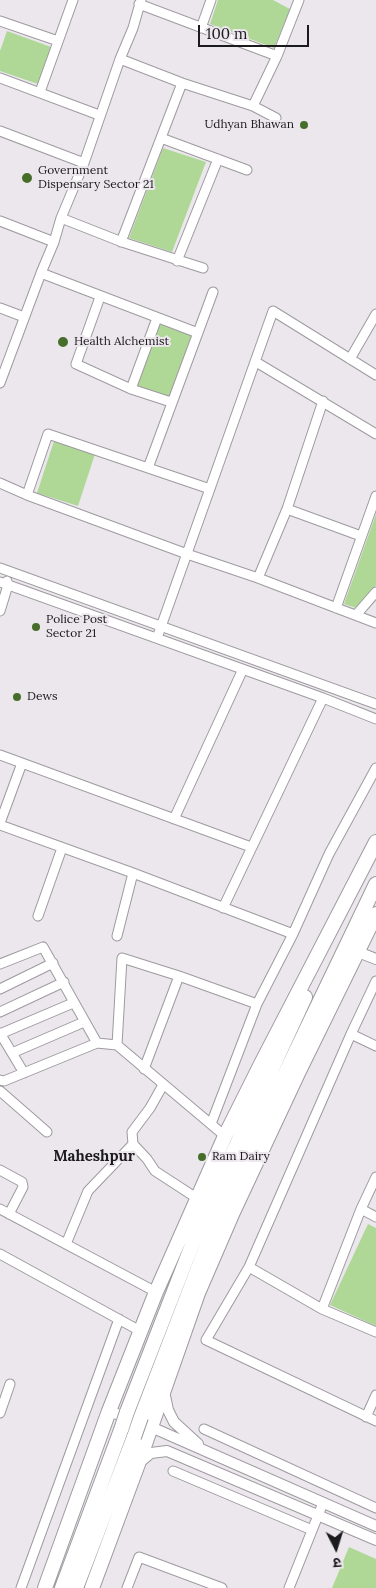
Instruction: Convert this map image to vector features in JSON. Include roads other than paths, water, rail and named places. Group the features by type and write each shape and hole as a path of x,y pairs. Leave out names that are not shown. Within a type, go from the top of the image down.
{"highway":[{"path":"62,1588 127,1412 201,1222 305,988 376,842"},
{"path":"45,1586 156,1292 225,1136 376,861"},
{"path":"76,1588 134,1436 146,1422 164,1390 198,1293 233,1212 298,1073 376,884"},
{"path":"92,1588 138,1464 146,1422 214,1227 248,1151 328,998 358,952 376,914"}],"street":[{"path":"40,92 72,0"},
{"path":"201,28 211,0"},
{"path":"253,106 277,56 297,1"},
{"path":"0,383 54,242 61,218 84,163 99,115 133,28 140,2 201,28 277,56"},
{"path":"0,20 58,41"},
{"path":"120,59 182,83 253,106 276,118"},
{"path":"0,78 99,115"},
{"path":"121,242 182,83"},
{"path":"0,131 84,163"},
{"path":"161,138 247,170"},
{"path":"177,261 218,160"},
{"path":"61,218 121,242 203,268"},
{"path":"0,221 54,242"},
{"path":"41,273 198,333"},
{"path":"148,468 213,292"},
{"path":"100,297 76,364 131,389 171,402"},
{"path":"0,308 24,317"},
{"path":"157,638 273,311 376,375"},
{"path":"350,359 376,314"},
{"path":"131,389 157,318"},
{"path":"256,362 376,434"},
{"path":"258,578 287,509 323,401"},
{"path":"28,495 48,434 210,489"},
{"path":"0,483 376,623"},
{"path":"336,608 376,496"},
{"path":"287,509 362,536"},
{"path":"1,569 376,704"},
{"path":"0,611 4,583 1,569"},
{"path":"4,583 376,719"},
{"path":"356,616 376,592"},
{"path":"174,819 243,669"},
{"path":"223,908 251,847 331,688"},
{"path":"0,755 251,847"},
{"path":"22,763 0,824 293,934"},
{"path":"211,1124 257,1004 293,934 329,854 376,768"},
{"path":"38,916 62,848"},
{"path":"117,936 133,873"},
{"path":"0,964 44,947 64,982 73,1003 97,1043"},
{"path":"358,952 376,959"},
{"path":"117,1045 122,958 257,1004"},
{"path":"0,989 53,963"},
{"path":"144,1069 179,976"},
{"path":"376,981 351,1034 250,1267 206,1340 376,1421"},
{"path":"0,1012 64,982"},
{"path":"24,1073 0,1034 73,1003"},
{"path":"12,1053 84,1022"},
{"path":"351,1034 376,1046"},
{"path":"47,1132 1,1086 24,1073 97,1043 117,1045 225,1136"},
{"path":"163,1085 150,1108 132,1132 134,1144 148,1159 155,1171 198,1199"},
{"path":"66,1244 88,1192 134,1144"},
{"path":"0,1170 22,1182 23,1187 9,1214"},
{"path":"322,1309 361,1209 376,1177"},
{"path":"0,1209 156,1292"},
{"path":"361,1209 376,1217"},
{"path":"0,1254 142,1332"},
{"path":"250,1267 322,1309 376,1332"},
{"path":"21,1588 120,1319"},
{"path":"0,1413 10,1384"},
{"path":"164,1390 168,1410 174,1422 209,1453"},
{"path":"366,1416 376,1395"},
{"path":"110,1411 146,1422 209,1453 376,1526"},
{"path":"204,1429 376,1508"},
{"path":"138,1464 151,1453 167,1451 319,1514 376,1540"},
{"path":"173,1471 312,1530"},
{"path":"289,1588 323,1503"},
{"path":"127,1588 139,1557 217,1587"}],"place":[{"name":"Udhyan Bhawan","path":"304,125"},
{"name":"Government Dispensary Sector 21","path":"27,178"},
{"name":"Health Alchemist","path":"63,342"},
{"name":"Police Post Sector 21","path":"36,627"},
{"name":"Dews","path":"17,697"},
{"name":"Ram Dairy","path":"202,1157"}],"district":[{"name":"Maheshpur","path":"94,1157"}]}
